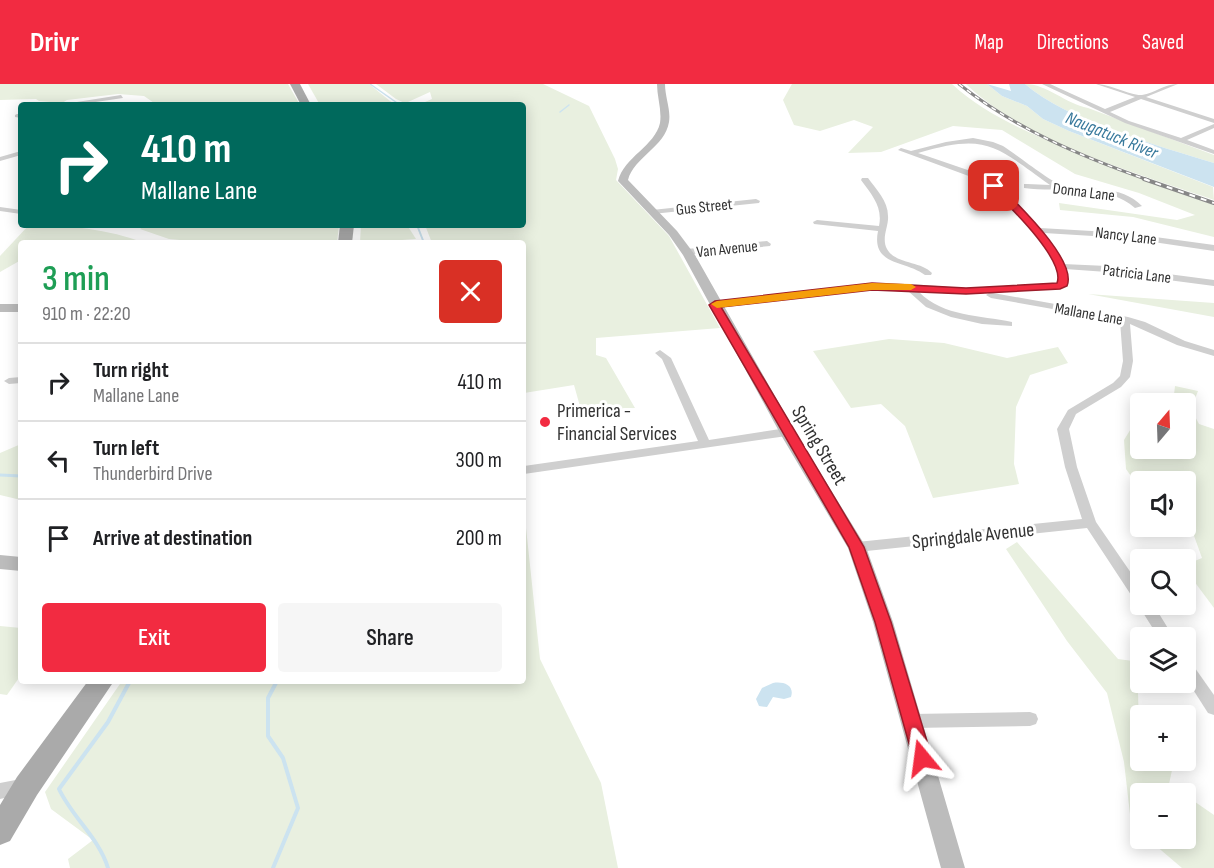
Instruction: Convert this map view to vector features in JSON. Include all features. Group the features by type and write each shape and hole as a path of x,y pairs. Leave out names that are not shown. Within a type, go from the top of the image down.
{"main road":[{"path":"295,84 304,102"},
{"name":"Spring Street","path":"662,84 664,121 661,131 622,178 630,190 673,233 687,252 787,432 857,547 883,622 953,868"},
{"path":"0,308 18,308"},
{"path":"0,562 18,564"},
{"path":"0,831 27,786 100,684"}],"street":[{"path":"1045,84 1103,112 1214,153"},
{"path":"1099,84 1214,121"},
{"path":"1103,112 1175,84"},
{"path":"84,102 121,97"},
{"path":"1180,141 1214,126"},
{"path":"912,153 954,143 982,141 1015,157 1058,187"},
{"path":"901,150 988,180 1038,230 1060,266"},
{"path":"0,159 18,154"},
{"path":"865,180 882,205 885,221 880,243 883,251 893,258 928,273 936,280 937,289"},
{"name":"Donna Lane","path":"1027,186 1118,194 1133,199 1138,206"},
{"name":"Gus Street","path":"652,212 756,201"},
{"path":"0,209 18,212"},
{"path":"817,222 839,222 883,229"},
{"name":"Nancy Lane","path":"1038,230 1087,230 1214,248"},
{"name":"Van Avenue","path":"687,252 767,244"},
{"name":"Patricia Lane","path":"1060,266 1107,269 1214,283"},
{"name":"Mallane Lane","path":"966,291 1056,287 1064,284 1060,266"},
{"name":"Mallane Lane","path":"715,305 872,286 966,291 1125,319 1142,324 1181,344 1214,351"},
{"path":"909,287 918,298 933,309 964,317 1009,324"},
{"path":"1125,319 1128,361 1125,377 1117,385 1072,412 1063,429 1071,467 1090,523 1130,582"},
{"path":"660,353 666,358 705,444"},
{"path":"9,381 18,380"},
{"path":"526,470 787,432"},
{"name":"Springdale Avenue","path":"857,547 1090,523"},
{"path":"1196,681 1214,708"},
{"path":"912,721 1030,719"},
{"path":"0,791 27,786"}],"green space":[{"path":"0,84 288,84 298,102 153,102 144,96 118,94 64,102 36,99 0,100"},
{"path":"308,84 369,84 391,102 318,102"},
{"path":"376,84 543,84 589,106 615,159 618,169 616,180 669,236 720,328 596,338 596,355 606,358 635,408 581,410 574,385 526,393 526,240 431,240 426,228 526,228 526,102 425,102 432,99 430,92 408,102 396,99"},
{"path":"792,84 952,84 992,113 1022,129 1086,157 1214,205 1214,237 1133,217 1060,210 1059,203 1177,220 1195,215 1139,193 1075,174 1002,130 953,126 881,152 848,153 873,127 854,120 820,131 794,125 783,100"},
{"path":"966,84 987,84 1002,96 1027,106 1043,119 1069,131 1213,187 1214,200 1117,167 1050,139 991,105"},
{"path":"1025,84 1041,87 1072,103 1214,155 1214,163 1089,121 1065,110"},
{"path":"26,228 88,229 136,240 18,240 18,262 0,272 0,256"},
{"path":"339,228 337,240 180,240 169,239 140,229"},
{"path":"361,228 409,228 416,239 402,240 360,240"},
{"path":"1088,294 1214,303 1214,317"},
{"path":"889,339 944,343 1007,358 1058,347 1068,363 1030,375 1016,407 1014,464 1019,484 933,498 905,426 881,404 851,408 813,351"},
{"path":"1175,386 1198,391 1196,396 1196,393 1174,393"},
{"path":"1196,418 1199,424 1214,429 1214,608 1196,584 1196,560 1202,558 1194,537 1196,471 1130,471 1130,475 1126,469 1124,440 1130,430 1130,459 1196,459"},
{"path":"18,445 18,499 0,495 0,453"},
{"path":"526,528 540,659 601,783 618,868 70,868 68,859 93,840 51,809 45,792 120,684 526,684"},
{"path":"1017,542 1118,659 1130,661 1130,693 1138,693 1138,705 1130,705 1130,771 1172,771 1169,783 1130,783 1130,814 1124,762 1107,693 1067,641 1006,549"},
{"path":"0,626 18,628 18,679 7,695 0,694"},
{"path":"1196,803 1214,815 1214,868 1182,868 1160,849 1196,849"}],"water":[{"name":"Naugatuck River","path":"987,84 1011,91 1009,84 1025,84 1065,110 1089,121 1214,163 1214,187 1069,131 1043,119 1027,106 1002,96"},
{"path":"773,683 781,683 790,687 791,697 784,699 773,697 767,707 759,706 756,699 762,688"}],"waterway":[{"path":"370,84 396,102"},
{"path":"560,112 569,105"},
{"path":"418,228 423,240"},
{"path":"0,475 18,476"},
{"path":"108,868 92,837 59,789 108,722 128,684"},
{"path":"273,868 298,808 283,758 268,736 268,698 275,684"}],"railway":[{"path":"959,84 1003,115 1049,140 1148,180"},
{"path":"1144,179 1214,203"}],"slow traffic":[{"path":"717,304 872,286 911,287"}],"place":[{"name":"Primerica - Financial Services","path":"545,422"}],"route":[{"path":"922,758 883,622 857,547 789,435 715,305 872,286 966,291 1056,287 1064,284 1060,266 1038,230 994,186"}]}
